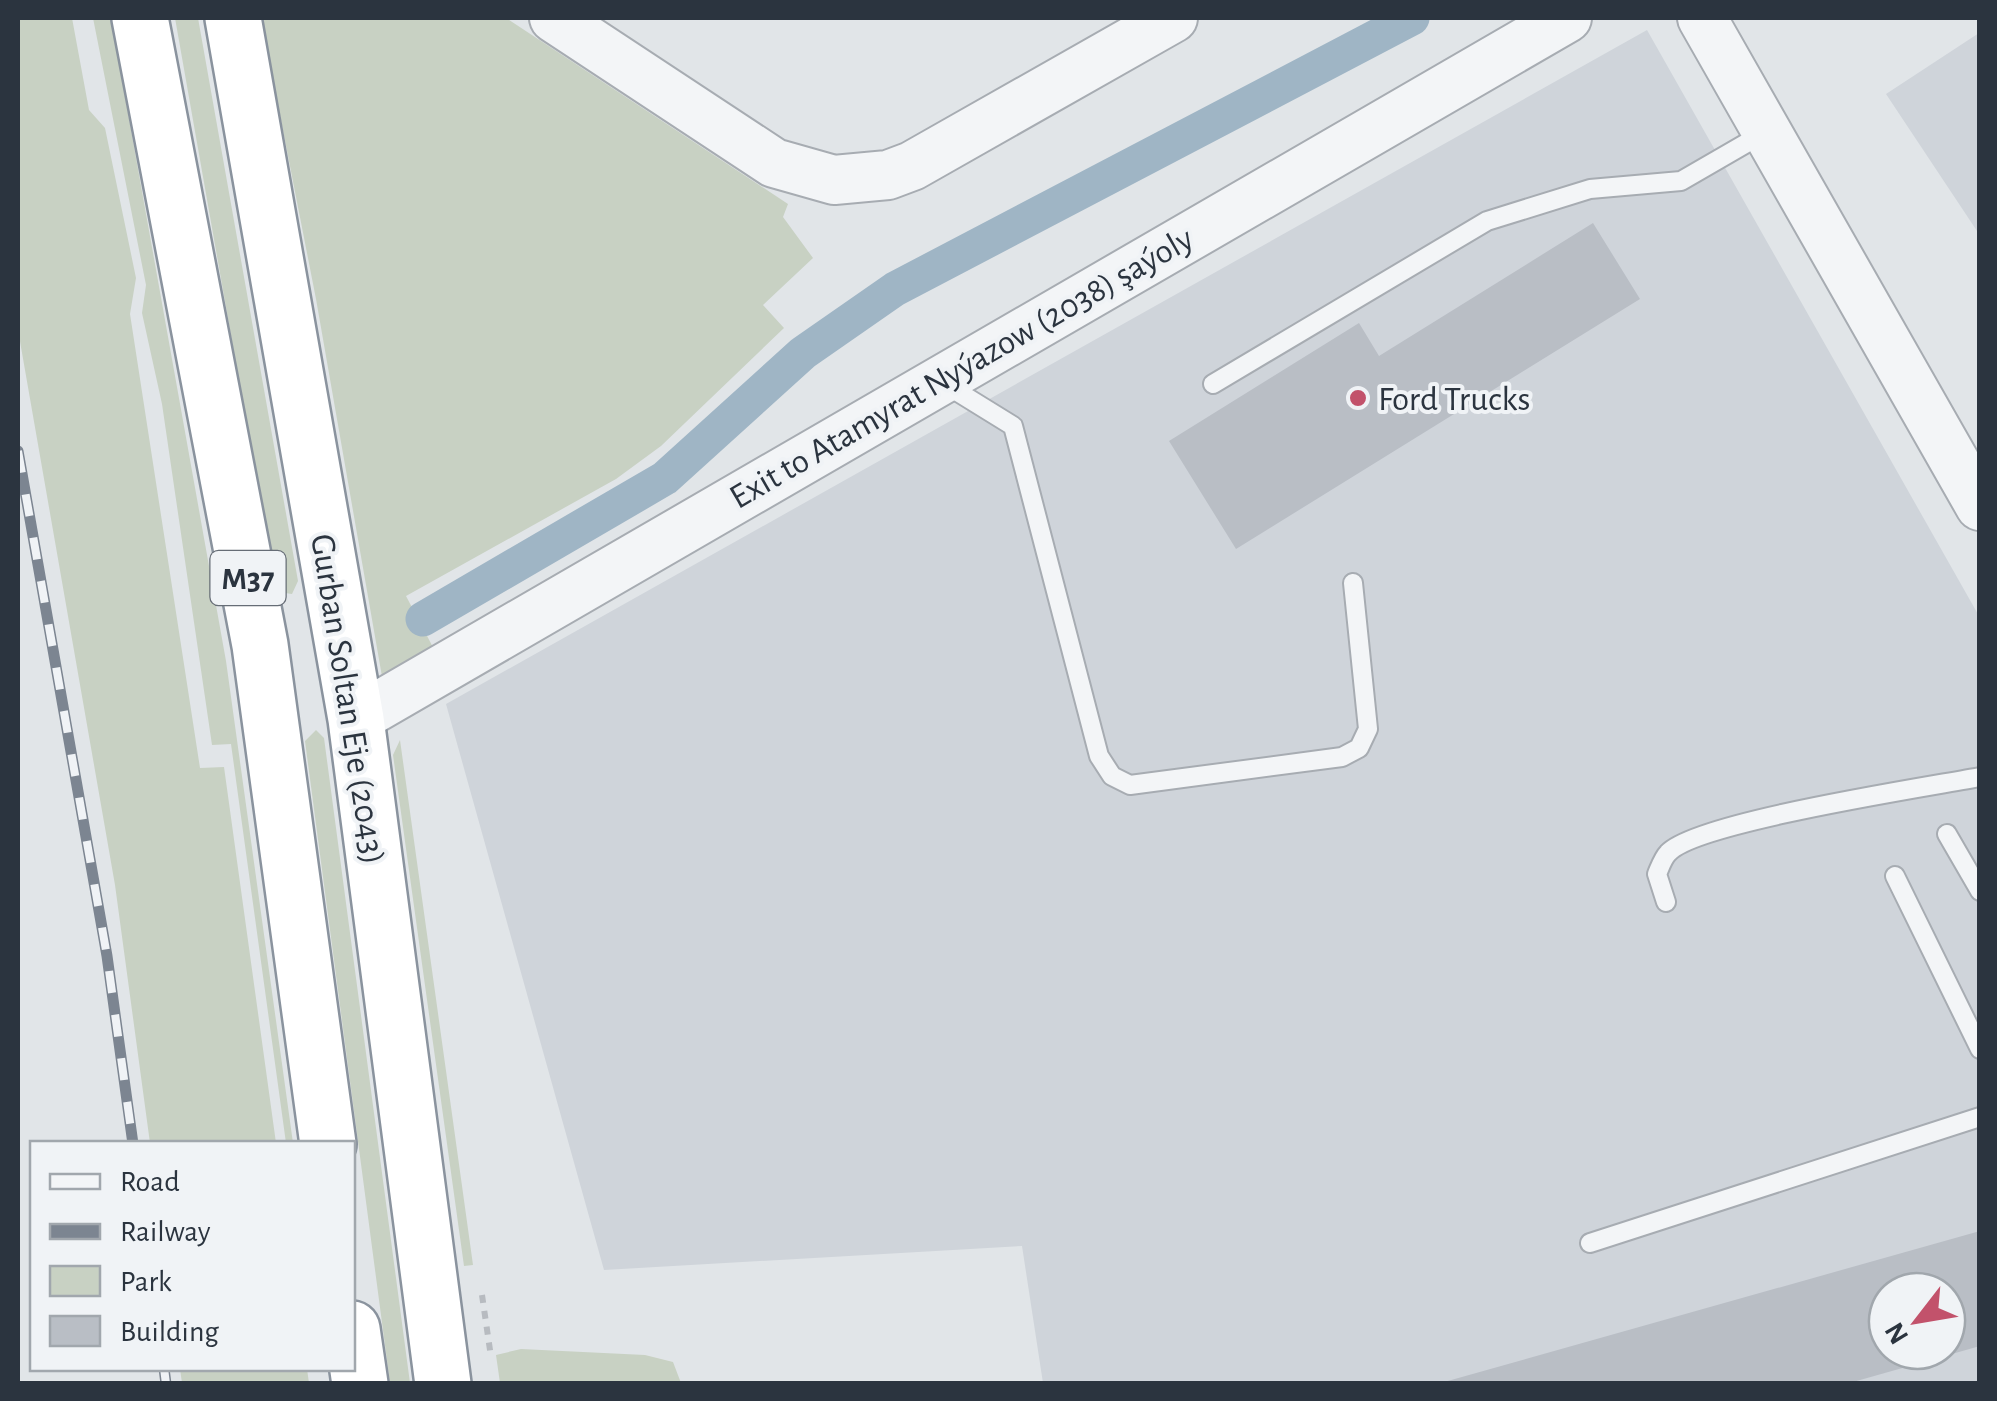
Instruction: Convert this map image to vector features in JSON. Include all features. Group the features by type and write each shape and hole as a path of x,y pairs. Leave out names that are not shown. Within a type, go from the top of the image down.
{"highway":[{"name":"M37","path":"140,18 260,646 328,1141"},
{"name":"Gurban Soltan Eje (2043)","path":"233,18 356,719 442,1384"},
{"path":"355,1350 360,1384"}],"street":[{"path":"554,18 774,163 804,175 834,180 888,175 912,166 1173,18"},
{"name":"Exit to Atamyrat Nyýazow (2038) şaýoly","path":"356,719 1566,18"},
{"path":"1702,18 1980,506"}],"lane":[{"path":"1213,384 1487,222 1590,189 1682,181 1766,132"},
{"path":"938,380 1013,426 1099,756 1112,776 1130,785 1342,757 1359,748 1368,730 1353,583"},
{"path":"1666,902 1657,874 1669,852 1695,837 1759,819 1980,777"},
{"path":"1947,834 1980,891"},
{"path":"1895,876 1979,1049"},
{"path":"1590,1243 1980,1117"}],"path":[{"path":"482,1295 491,1357"}],"shaded area":[{"path":"1647,30 1979,616 1979,1383 1043,1383 1022,1246 604,1270 446,704"},
{"path":"1979,33 1979,234 1886,94"}],"green space":[{"path":"18,18 72,18 89,110 105,128 136,278 130,314 200,768 224,767 276,1141 150,1141 115,885 18,330"},
{"path":"93,18 111,18 226,661 293,1141 286,1141 231,744 212,745 162,404 142,313 146,285"},
{"path":"175,18 198,18 298,581 292,594 278,592 275,585"},
{"path":"261,18 506,18 788,204 783,217 813,258 763,305 784,328 661,446 616,479 406,596 436,653 384,688 316,299"},
{"path":"316,730 324,738 410,1383 390,1383 305,741"},
{"path":"400,740 473,1265 464,1266 393,755"},
{"path":"521,1349 645,1355 673,1362 681,1383 500,1383 496,1355"},
{"path":"180,1371 307,1371 309,1383 182,1383"}],"building":[{"name":"Ford Trucks","path":"1593,223 1640,299 1236,549 1169,441 1359,323 1379,356"},
{"path":"1980,1231 1980,1346 1967,1350 1967,1271 1867,1271 1867,1371 1892,1371 1846,1384 1437,1384"}],"waterway":[{"path":"423,619 665,478 803,353 895,289 1412,18"}],"railway":[{"path":"18,451 107,956 133,1141"},
{"path":"164,1371 166,1384"}],"place":[{"name":"Ford Trucks","path":"1358,398"}]}
